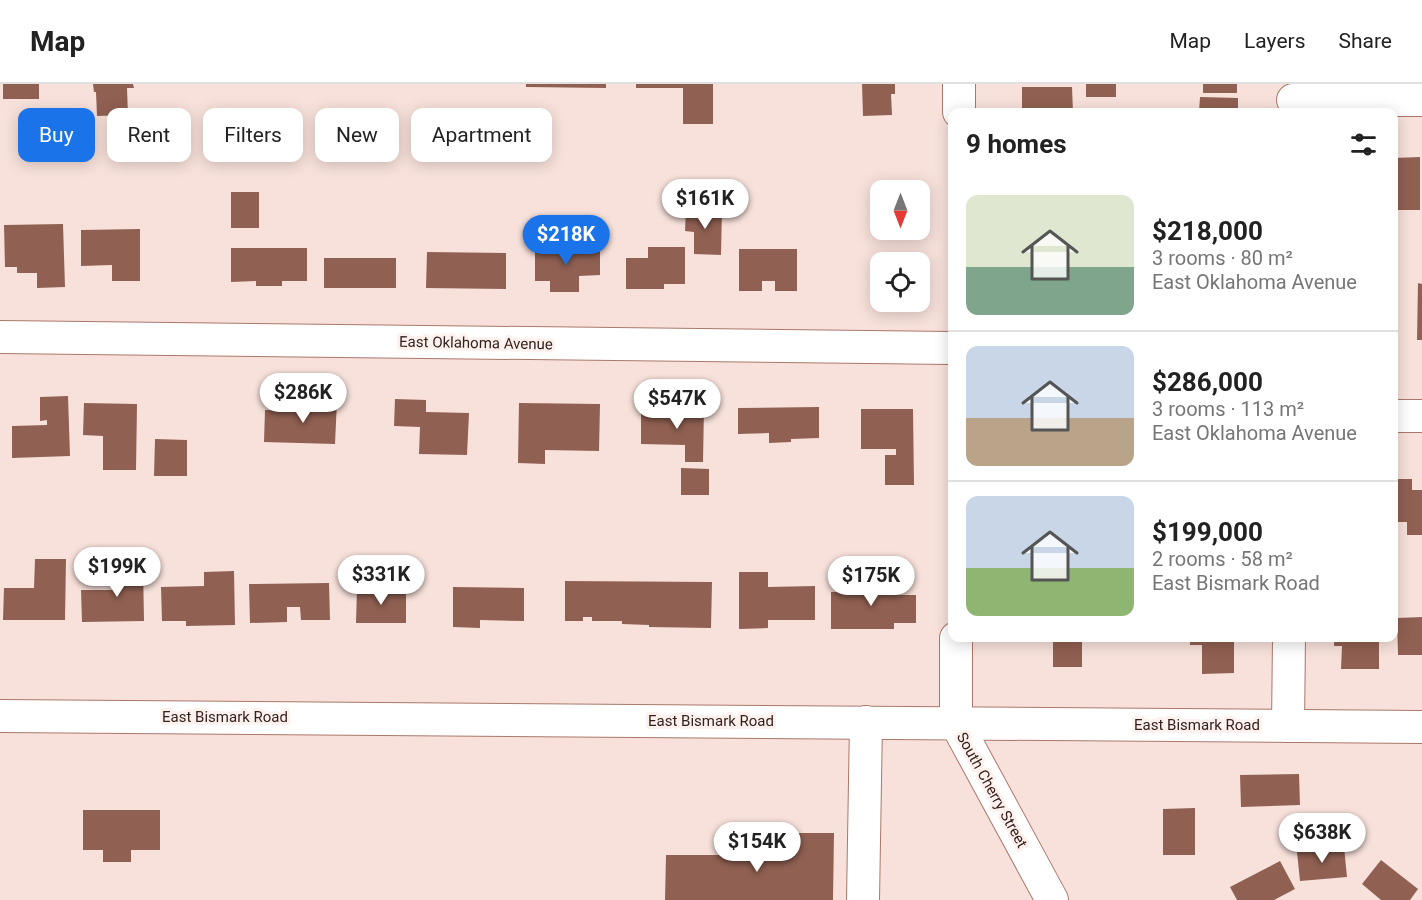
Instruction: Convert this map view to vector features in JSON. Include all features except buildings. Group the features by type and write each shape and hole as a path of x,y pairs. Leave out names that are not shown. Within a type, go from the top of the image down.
{"street":[{"path":"959,84 959,108"},
{"path":"1293,99 1422,100"},
{"name":"East Oklahoma Avenue","path":"0,337 948,348"},
{"path":"1398,416 1422,416"},
{"name":"South Cherry Street","path":"957,642 956,723 1052,900"},
{"path":"1288,726 1289,642"},
{"name":"East Bismark Road","path":"0,716 1422,727"},
{"path":"863,900 866,722"}]}
